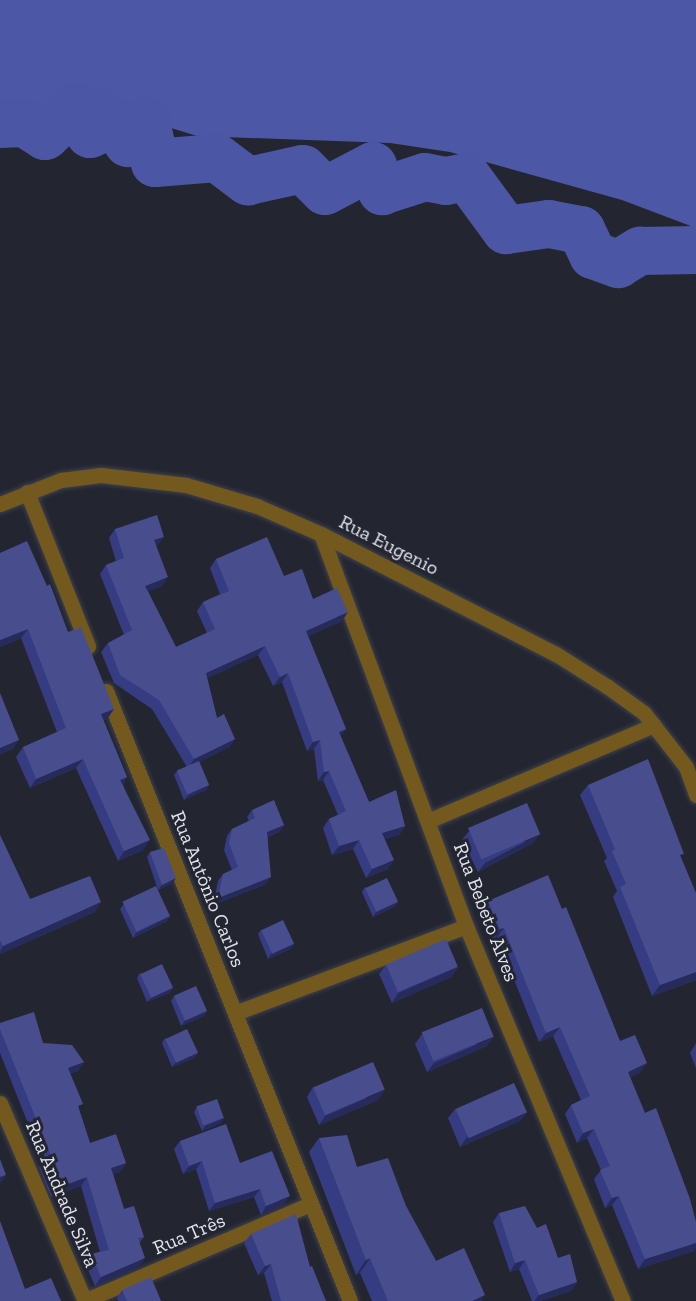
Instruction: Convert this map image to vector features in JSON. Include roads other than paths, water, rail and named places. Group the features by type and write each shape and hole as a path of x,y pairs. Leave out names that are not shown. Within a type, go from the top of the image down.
{"street":[{"name":"Rua Eugenio","path":"0,504 61,480 101,475 163,480 247,503 321,534 556,654 645,713 691,763 696,795"},
{"path":"27,492 93,659"},
{"name":"Rua Bebeto Alves","path":"321,534 430,820 466,926 623,1301"},
{"name":"Rua Antônio Carlos","path":"102,681 350,1301"},
{"path":"430,820 654,725"},
{"path":"235,1013 466,926"},
{"name":"Rua Andrade Silva","path":"0,1103 85,1301"},
{"name":"Rua Três","path":"85,1301 310,1204"}],"waterway":[{"path":"0,124 25,123 45,136 77,107 97,112 90,134 115,123 128,143 146,121 155,163 217,158 248,181 303,169 325,191 373,166 382,191 425,177 446,181 467,177 506,230 549,224 581,230 593,255 618,264 640,251 696,250"}]}
